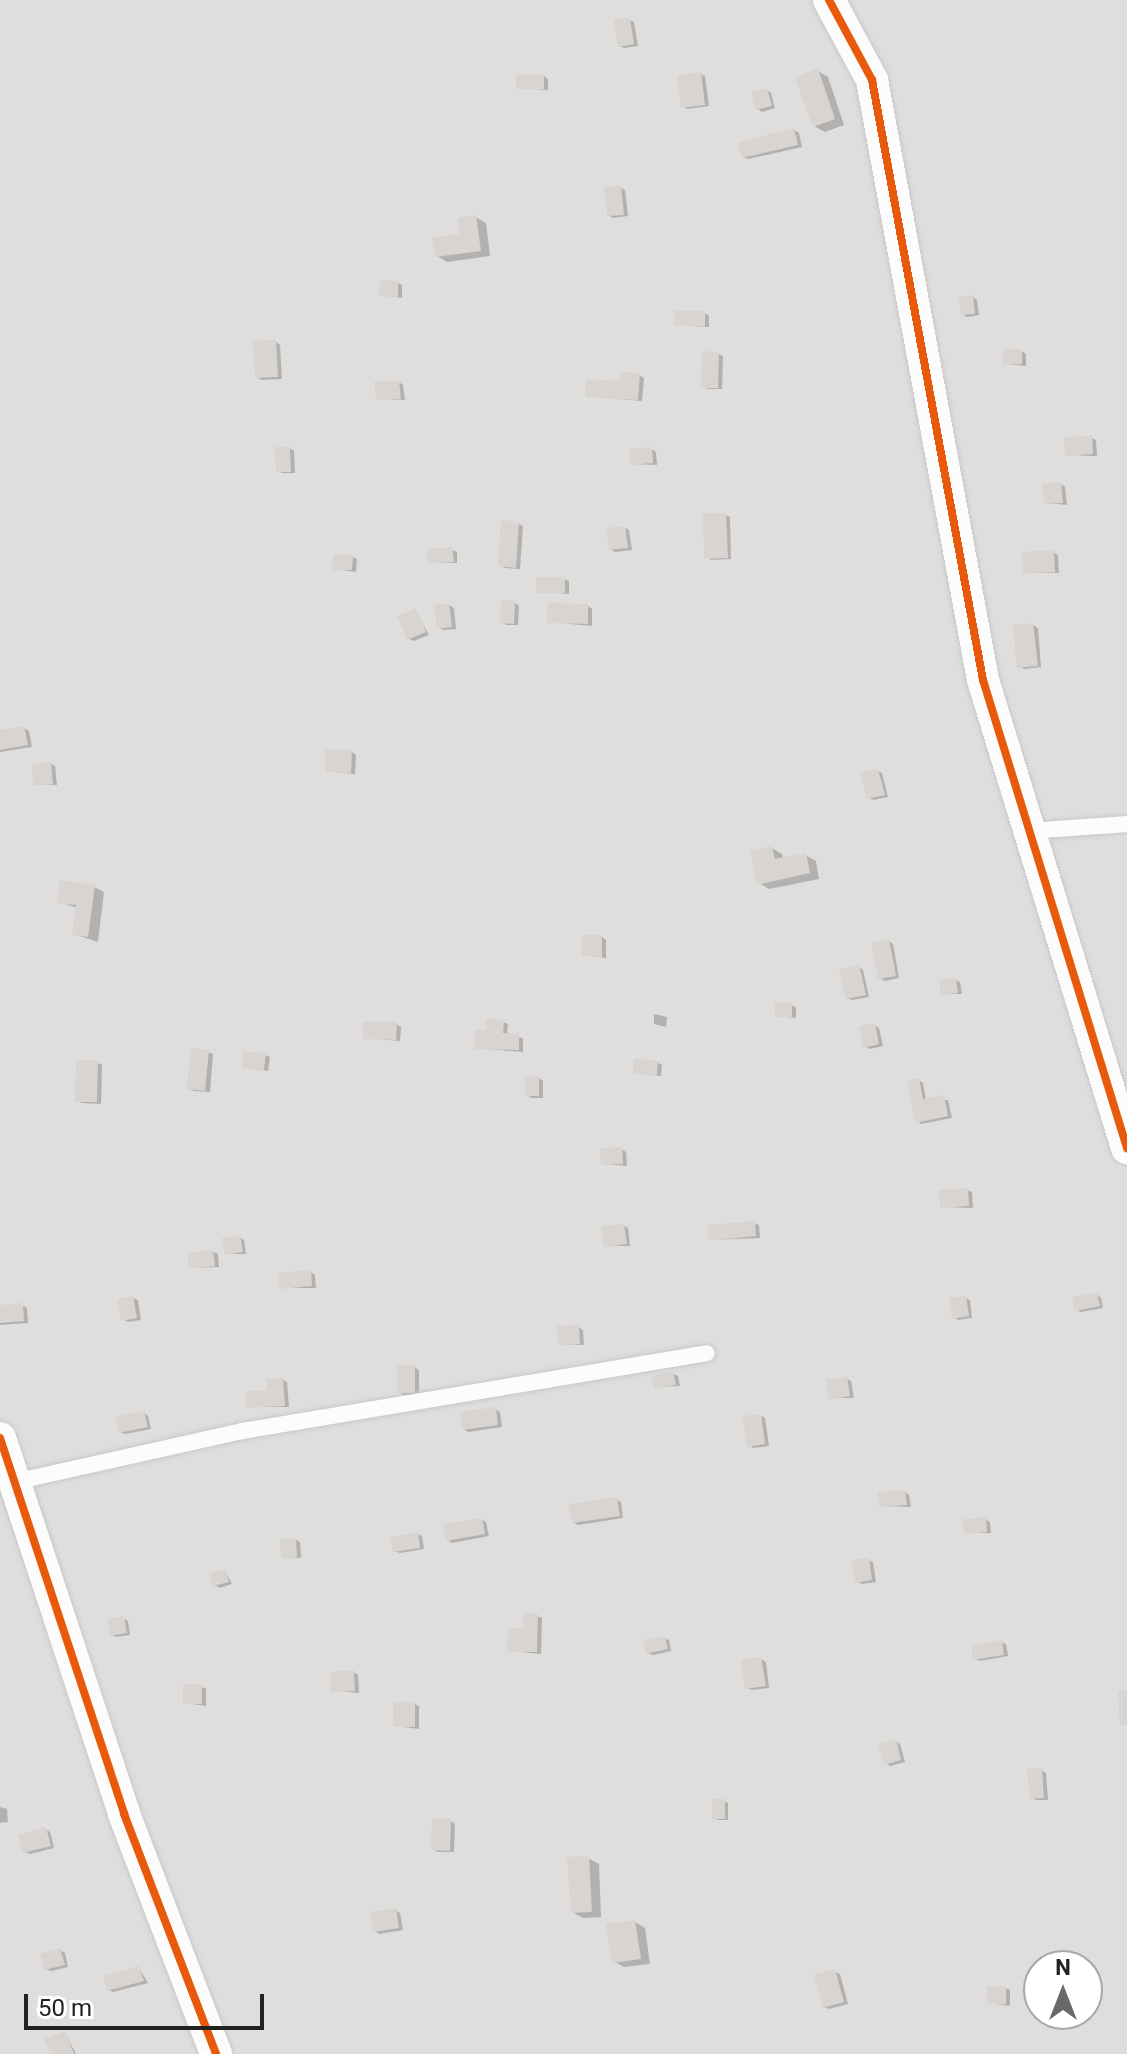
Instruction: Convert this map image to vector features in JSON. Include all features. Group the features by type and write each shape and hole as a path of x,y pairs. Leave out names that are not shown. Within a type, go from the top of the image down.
{"street":[{"path":"829,0 872,80 983,680 1127,1148"},
{"path":"0,1438 124,1814 216,2054"}],"lane":[{"path":"1029,831 1127,824"},
{"path":"14,1482 242,1431 706,1353"}],"shaded area":[{"path":"0,0 1127,0 1127,2054 0,2054"}],"building":[{"path":"630,18 634,44 618,47 614,20"},
{"path":"818,69 835,119 813,127 795,77"},
{"path":"701,72 705,105 681,108 677,75"},
{"path":"544,74 544,89 516,89 516,75"},
{"path":"767,88 772,106 756,110 751,92"},
{"path":"794,128 798,145 742,158 738,142"},
{"path":"621,186 624,215 607,216 604,187"},
{"path":"476,215 481,251 435,257 432,238 460,234 458,218"},
{"path":"380,280 398,281 398,297 379,296"},
{"path":"973,295 975,314 961,315 958,297"},
{"path":"674,311 705,311 705,326 674,326"},
{"path":"276,340 278,377 255,378 253,341"},
{"path":"1003,349 1022,349 1022,364 1003,365"},
{"path":"702,351 719,352 718,388 701,388"},
{"path":"621,372 640,373 638,400 585,397 586,379 620,381"},
{"path":"399,380 401,399 376,400 374,382"},
{"path":"1092,436 1093,454 1065,456 1064,437"},
{"path":"290,446 291,472 276,472 275,447"},
{"path":"652,447 653,463 631,465 629,449"},
{"path":"1061,482 1063,503 1044,504 1042,484"},
{"path":"703,513 726,513 728,558 704,559"},
{"path":"501,520 519,522 516,568 498,566"},
{"path":"625,526 628,548 609,550 606,528"},
{"path":"452,547 454,562 428,563 427,549"},
{"path":"1054,550 1055,572 1023,573 1022,552"},
{"path":"333,554 353,555 352,570 332,570"},
{"path":"536,577 565,577 565,593 536,593"},
{"path":"501,600 515,601 514,624 500,623"},
{"path":"449,603 452,627 437,629 434,605"},
{"path":"548,603 588,604 588,624 547,623"},
{"path":"416,608 426,632 407,640 397,616"},
{"path":"1033,623 1038,666 1017,668 1013,625"},
{"path":"24,726 28,745 0,750 0,730"},
{"path":"325,750 352,750 351,773 325,772"},
{"path":"51,762 53,784 33,785 32,764"},
{"path":"878,769 885,795 867,799 860,773"},
{"path":"772,846 775,859 806,853 810,873 757,885 750,851"},
{"path":"60,880 95,885 88,937 72,935 76,905 57,903"},
{"path":"582,935 602,935 602,957 582,956"},
{"path":"889,939 896,976 878,979 871,943"},
{"path":"859,965 866,995 846,999 839,969"},
{"path":"956,978 958,993 941,995 939,980"},
{"path":"775,1003 792,1003 792,1017 775,1017"},
{"path":"486,1019 504,1020 503,1033 519,1034 519,1050 474,1049 475,1030 486,1030"},
{"path":"363,1022 397,1022 396,1040 363,1039"},
{"path":"875,1023 879,1044 863,1048 859,1026"},
{"path":"191,1048 209,1050 205,1091 187,1089"},
{"path":"243,1051 266,1053 264,1070 242,1068"},
{"path":"633,1059 658,1060 657,1075 633,1074"},
{"path":"76,1060 98,1060 97,1102 75,1102"},
{"path":"539,1076 539,1096 525,1096 525,1077"},
{"path":"919,1078 923,1099 944,1095 948,1116 915,1123 907,1080"},
{"path":"622,1147 623,1164 601,1165 600,1148"},
{"path":"968,1188 969,1206 940,1208 939,1190"},
{"path":"755,1221 756,1236 709,1241 707,1225"},
{"path":"624,1224 627,1244 604,1247 601,1226"},
{"path":"240,1235 243,1252 225,1255 222,1238"},
{"path":"213,1250 215,1266 189,1269 187,1253"},
{"path":"311,1270 312,1286 280,1289 278,1273"},
{"path":"1097,1293 1100,1306 1075,1311 1072,1297"},
{"path":"133,1296 137,1318 121,1321 117,1299"},
{"path":"966,1296 969,1316 952,1319 949,1298"},
{"path":"23,1303 24,1321 0,1323 0,1305"},
{"path":"579,1325 580,1344 558,1345 557,1326"},
{"path":"397,1365 415,1365 415,1393 397,1393"},
{"path":"673,1371 676,1385 654,1388 651,1376"},
{"path":"847,1377 850,1396 829,1400 826,1379"},
{"path":"283,1378 285,1406 246,1408 246,1391 267,1390 266,1379"},
{"path":"496,1407 498,1425 462,1430 460,1412"},
{"path":"144,1411 148,1427 119,1433 115,1417"},
{"path":"761,1414 765,1444 747,1447 743,1416"},
{"path":"905,1490 907,1505 879,1507 878,1492"},
{"path":"617,1497 620,1516 572,1523 568,1504"},
{"path":"986,1517 987,1532 964,1534 963,1519"},
{"path":"482,1518 485,1534 446,1541 443,1524"},
{"path":"418,1532 420,1548 393,1552 390,1537"},
{"path":"296,1538 297,1557 281,1558 280,1539"},
{"path":"869,1558 872,1580 855,1583 852,1560"},
{"path":"225,1569 229,1582 213,1586 209,1574"},
{"path":"523,1613 538,1614 537,1652 507,1652 508,1628 523,1628"},
{"path":"124,1616 127,1633 110,1636 108,1619"},
{"path":"665,1636 668,1649 646,1654 643,1640"},
{"path":"1002,1640 1004,1655 973,1660 971,1645"},
{"path":"761,1657 766,1686 745,1689 741,1660"},
{"path":"354,1670 355,1691 330,1692 330,1672"},
{"path":"183,1684 202,1684 202,1704 183,1704"},
{"path":"1127,1690 1127,1725 1120,1725 1118,1691"},
{"path":"393,1702 415,1702 415,1727 393,1727"},
{"path":"896,1739 901,1760 884,1765 878,1744"},
{"path":"1042,1768 1044,1798 1030,1799 1027,1769"},
{"path":"712,1799 725,1799 725,1819 712,1819"},
{"path":"432,1819 451,1819 450,1851 431,1850"},
{"path":"46,1827 51,1846 23,1853 18,1835"},
{"path":"589,1856 592,1912 571,1913 567,1857"},
{"path":"396,1908 399,1928 373,1932 370,1912"},
{"path":"635,1920 641,1959 612,1963 606,1924"},
{"path":"60,1948 65,1965 44,1970 40,1954"},
{"path":"139,1966 144,1981 107,1991 103,1976"},
{"path":"835,1969 844,2002 823,2008 814,1975"},
{"path":"987,1986 1006,1986 1006,2004 987,2004"},
{"path":"65,2031 74,2054 50,2054 44,2039"}],"cycle path":[{"path":"829,0 872,80 983,680 1127,1148"},
{"path":"0,1438 124,1814 216,2054"}]}
